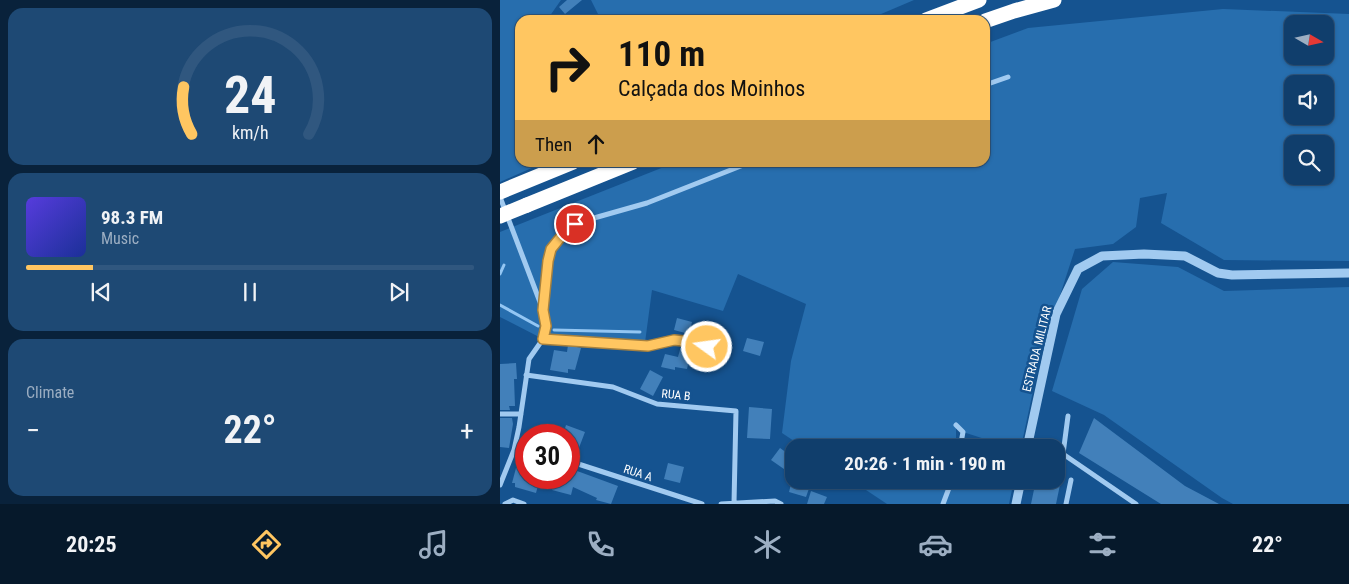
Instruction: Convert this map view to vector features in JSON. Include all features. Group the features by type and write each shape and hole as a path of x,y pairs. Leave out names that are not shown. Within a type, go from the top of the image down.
{"highway":[{"path":"939,15 979,0"},
{"path":"990,19 1054,0"},
{"path":"500,192 561,167"},
{"path":"500,216 620,167"}],"street":[{"path":"990,83 1008,77"},
{"path":"543,310 551,249 564,233 575,224 647,203 738,167"},
{"path":"500,197 543,310 546,326 543,339 528,359 514,450 500,485"},
{"name":"ESTRADA MILITAR","path":"1029,439 1056,314 1078,269 1102,256 1144,254 1185,256 1218,273 1232,275 1349,273"},
{"path":"543,339 648,346 674,340 693,342 707,347"},
{"name":"RUA B","path":"526,375 613,388 657,404 736,411 734,503"},
{"path":"500,414 521,414"},
{"path":"1068,416 1063,454 1136,504"},
{"path":"956,425 964,432 962,439"},
{"name":"RUA A","path":"580,465 702,504"},
{"path":"1066,504 1071,480"},
{"path":"944,504 949,489"},
{"path":"1016,504 1019,489"},
{"path":"505,504 513,500 524,504"},
{"path":"721,504 775,501 781,504"}],"shaded area":[{"path":"500,0 561,0 550,15 515,15 515,167 534,167 500,182"},
{"path":"591,0 914,0 879,15 598,15"},
{"path":"1223,9 1349,14 1349,261 1224,260 1161,223 1167,193 1140,198 1136,227 1113,244 1075,249 1041,354 1023,439 985,439 963,432 956,426 956,439 791,439 782,433 791,361 806,304 738,274 723,311 652,290 644,350 543,339 500,317 500,232 664,167 990,167 990,42 1028,28"},
{"path":"1113,262 1178,267 1224,291 1349,287 1349,504 1233,504 1104,415 1052,391 1082,289"},
{"path":"864,489 1012,489 1009,504 887,504"}],"building":[{"path":"567,0 582,0 565,14 559,7"},
{"path":"677,318 692,322 689,334 674,330"},
{"path":"747,338 764,342 760,356 743,351"},
{"path":"568,345 581,348 575,370 568,369 568,373 550,370 554,350 567,352"},
{"path":"681,346 692,347 687,369 675,367 675,370 661,367 665,354 678,357"},
{"path":"516,363 517,379 514,379 515,406 509,406 510,410 500,410 500,364"},
{"path":"650,370 663,377 653,396 640,389"},
{"path":"749,407 772,409 770,439 747,438"},
{"path":"500,418 512,418 513,424 509,448 500,447"},
{"path":"1094,418 1185,486 1219,504 1161,504 1079,453"},
{"path":"580,430 585,432 580,445"},
{"path":"780,448 785,452 785,470 771,460"},
{"path":"668,463 684,467 680,483 664,479"},
{"path":"515,472 515,483 512,483"},
{"path":"580,472 618,486 611,504 596,500 597,498 577,489 580,489"},
{"path":"522,489 537,489 536,493"},
{"path":"552,489 572,489 571,495"},
{"path":"790,489 809,489 806,497 789,492"},
{"path":"1034,489 1059,489 1056,504 1031,504"},
{"path":"811,491 827,497 824,504 807,504"}],"waterway":[{"path":"500,274 504,265"},
{"path":"500,305 538,326"},
{"path":"554,330 640,332"}],"route":[{"path":"575,224 564,233 551,249 543,310 546,326 543,339 648,346 674,340 693,342 707,347"}]}
